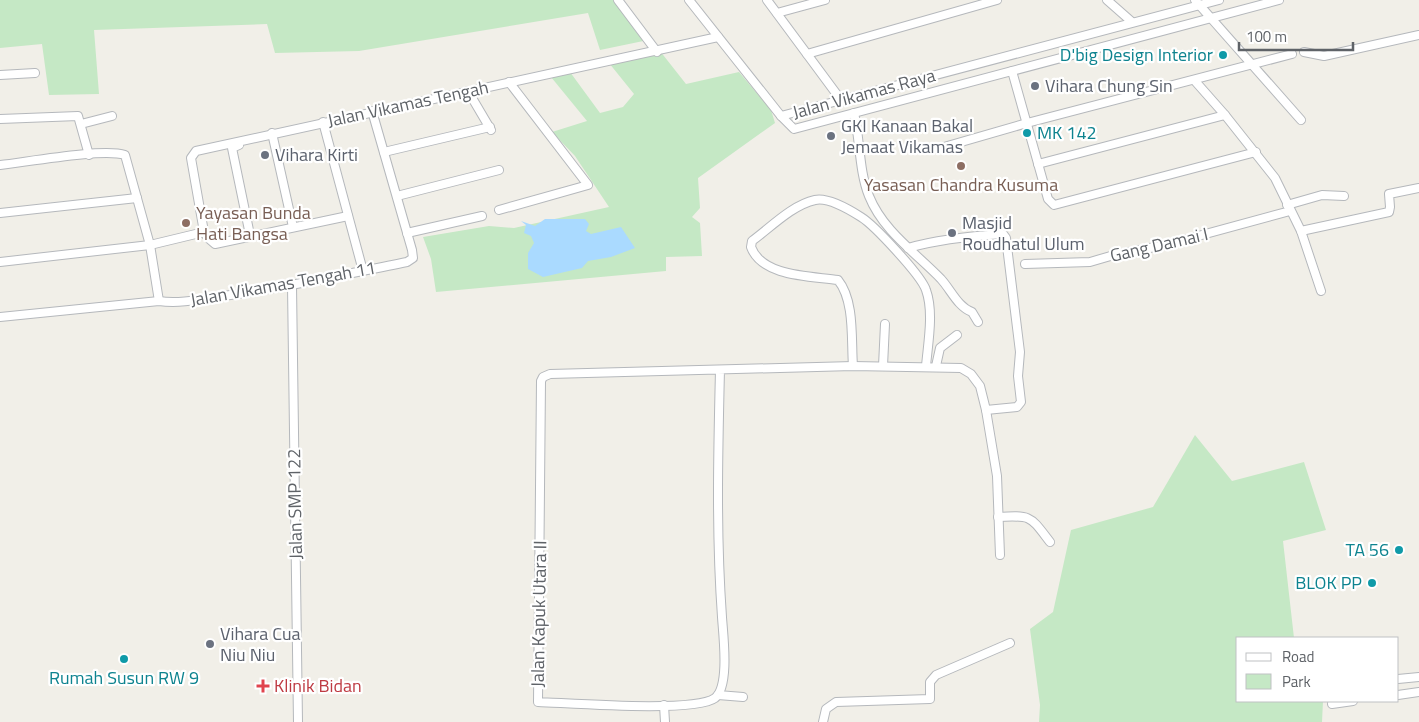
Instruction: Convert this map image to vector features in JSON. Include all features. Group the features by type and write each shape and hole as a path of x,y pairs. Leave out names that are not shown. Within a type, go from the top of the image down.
{"street":[{"path":"618,0 657,52"},
{"path":"689,0 782,118"},
{"path":"768,0 841,100"},
{"path":"777,13 825,0"},
{"path":"807,54 997,0"},
{"path":"1107,0 1132,22"},
{"name":"Jalan Vikamas Raya","path":"1219,0 841,100 782,118 794,129 1279,0"},
{"path":"1200,4 1301,120"},
{"path":"1304,52 1324,56 1419,35"},
{"name":"Jalan Vikamas Tengah","path":"204,232 191,158 196,151 509,82 657,52 718,37"},
{"path":"937,149 1027,123 1292,54"},
{"path":"1012,71 1051,204 1256,152"},
{"path":"0,75 35,73"},
{"path":"1194,81 1256,152 1275,178 1301,231 1321,291"},
{"path":"499,210 588,185 509,82"},
{"path":"384,152 491,129 468,91"},
{"name":"Jalan Vikamas Tengah 11","path":"0,317 159,301 173,303 292,286 407,262 413,258 372,112"},
{"path":"854,113 869,195 889,228 922,263 941,279 964,309 972,312 978,322"},
{"path":"0,119 75,115 80,118 89,155"},
{"path":"1038,164 1225,115"},
{"path":"81,124 112,116"},
{"path":"323,122 363,271"},
{"path":"272,133 293,227"},
{"path":"243,144 232,148 250,236"},
{"path":"0,164 115,153 125,155 128,158 150,245 159,301"},
{"path":"396,196 499,170"},
{"path":"1301,231 1388,212 1390,208 1389,194 1419,188"},
{"name":"Gang Damai I","path":"1025,264 1090,262 1114,255 1165,245 1289,208 1322,195 1344,196"},
{"path":"0,213 137,198"},
{"path":"853,366 849,310 842,285 838,280 772,268 751,247 752,242 796,208 816,199 824,199 862,217 914,270 927,293 929,314 926,366"},
{"path":"0,262 150,245 204,232 216,244 348,216"},
{"path":"407,234 482,216"},
{"path":"908,248 938,240 964,237 1004,234 1006,238 1020,352 1018,376 1021,402 1017,407 986,410 997,476 1000,555"},
{"name":"Jalan SMP 122","path":"292,286 298,722"},
{"path":"883,366 885,324"},
{"path":"936,366 940,348 958,335"},
{"name":"Jalan Kapuk Utara II","path":"718,695 711,700 664,709 538,702 541,381 543,377 550,374 853,366 955,367 971,374 980,386 986,410"},
{"path":"720,370 718,554 724,655 723,683 718,695 743,697"},
{"path":"998,517 1029,517 1034,520 1050,542"},
{"path":"823,720 826,709 836,702 930,699 930,682 936,675 1010,642"},
{"path":"1399,679 1419,676"},
{"path":"1399,695 1419,692"},
{"path":"1332,704 1346,702"},
{"path":"664,709 664,722"}],"green space":[{"path":"0,0 623,0 653,39 600,50 588,13 359,51 275,53 267,24 94,30 99,94 49,95 42,44 0,48"},
{"path":"660,51 686,84 739,72 771,110 775,123 698,178 700,208 692,217 700,223 702,256 666,257 666,271 436,292 431,259 423,237 489,226 514,228 609,207 575,156 552,132 587,121 551,77 570,72 600,113 623,107 634,94 609,63"},
{"path":"1195,435 1232,481 1304,462 1326,530 1283,541 1294,637 1236,637 1236,702 1323,702 1322,722 1039,722 1040,705 1030,629 1053,612 1071,530 1153,507"}],"water":[{"path":"545,219 585,219 589,224 586,231 591,234 621,227 635,248 611,257 588,261 582,268 543,277 528,269 528,253 534,243 531,236 524,233 526,225 521,221 535,226"}],"place":[{"name":"D'big Design Interior","path":"1223,55"},
{"name":"Vihara Chung Sin","path":"1035,86"},
{"name":"MK 142","path":"1027,133"},
{"name":"GKI Kanaan Bakal Jemaat Vikamas","path":"831,136"},
{"name":"Vihara Kirti","path":"265,155"},
{"name":"Yasasan Chandra Kusuma","path":"961,166"},
{"name":"Yayasan Bunda Hati Bangsa","path":"186,223"},
{"name":"Masjid Roudhatul Ulum","path":"952,233"},
{"name":"TA 56","path":"1399,550"},
{"name":"BLOK PP","path":"1372,583"},
{"name":"Vihara Cua Niu Niu","path":"210,644"},
{"name":"Rumah Susun RW 9","path":"124,659"},
{"name":"Klinik Bidan","path":"263,686"}]}
